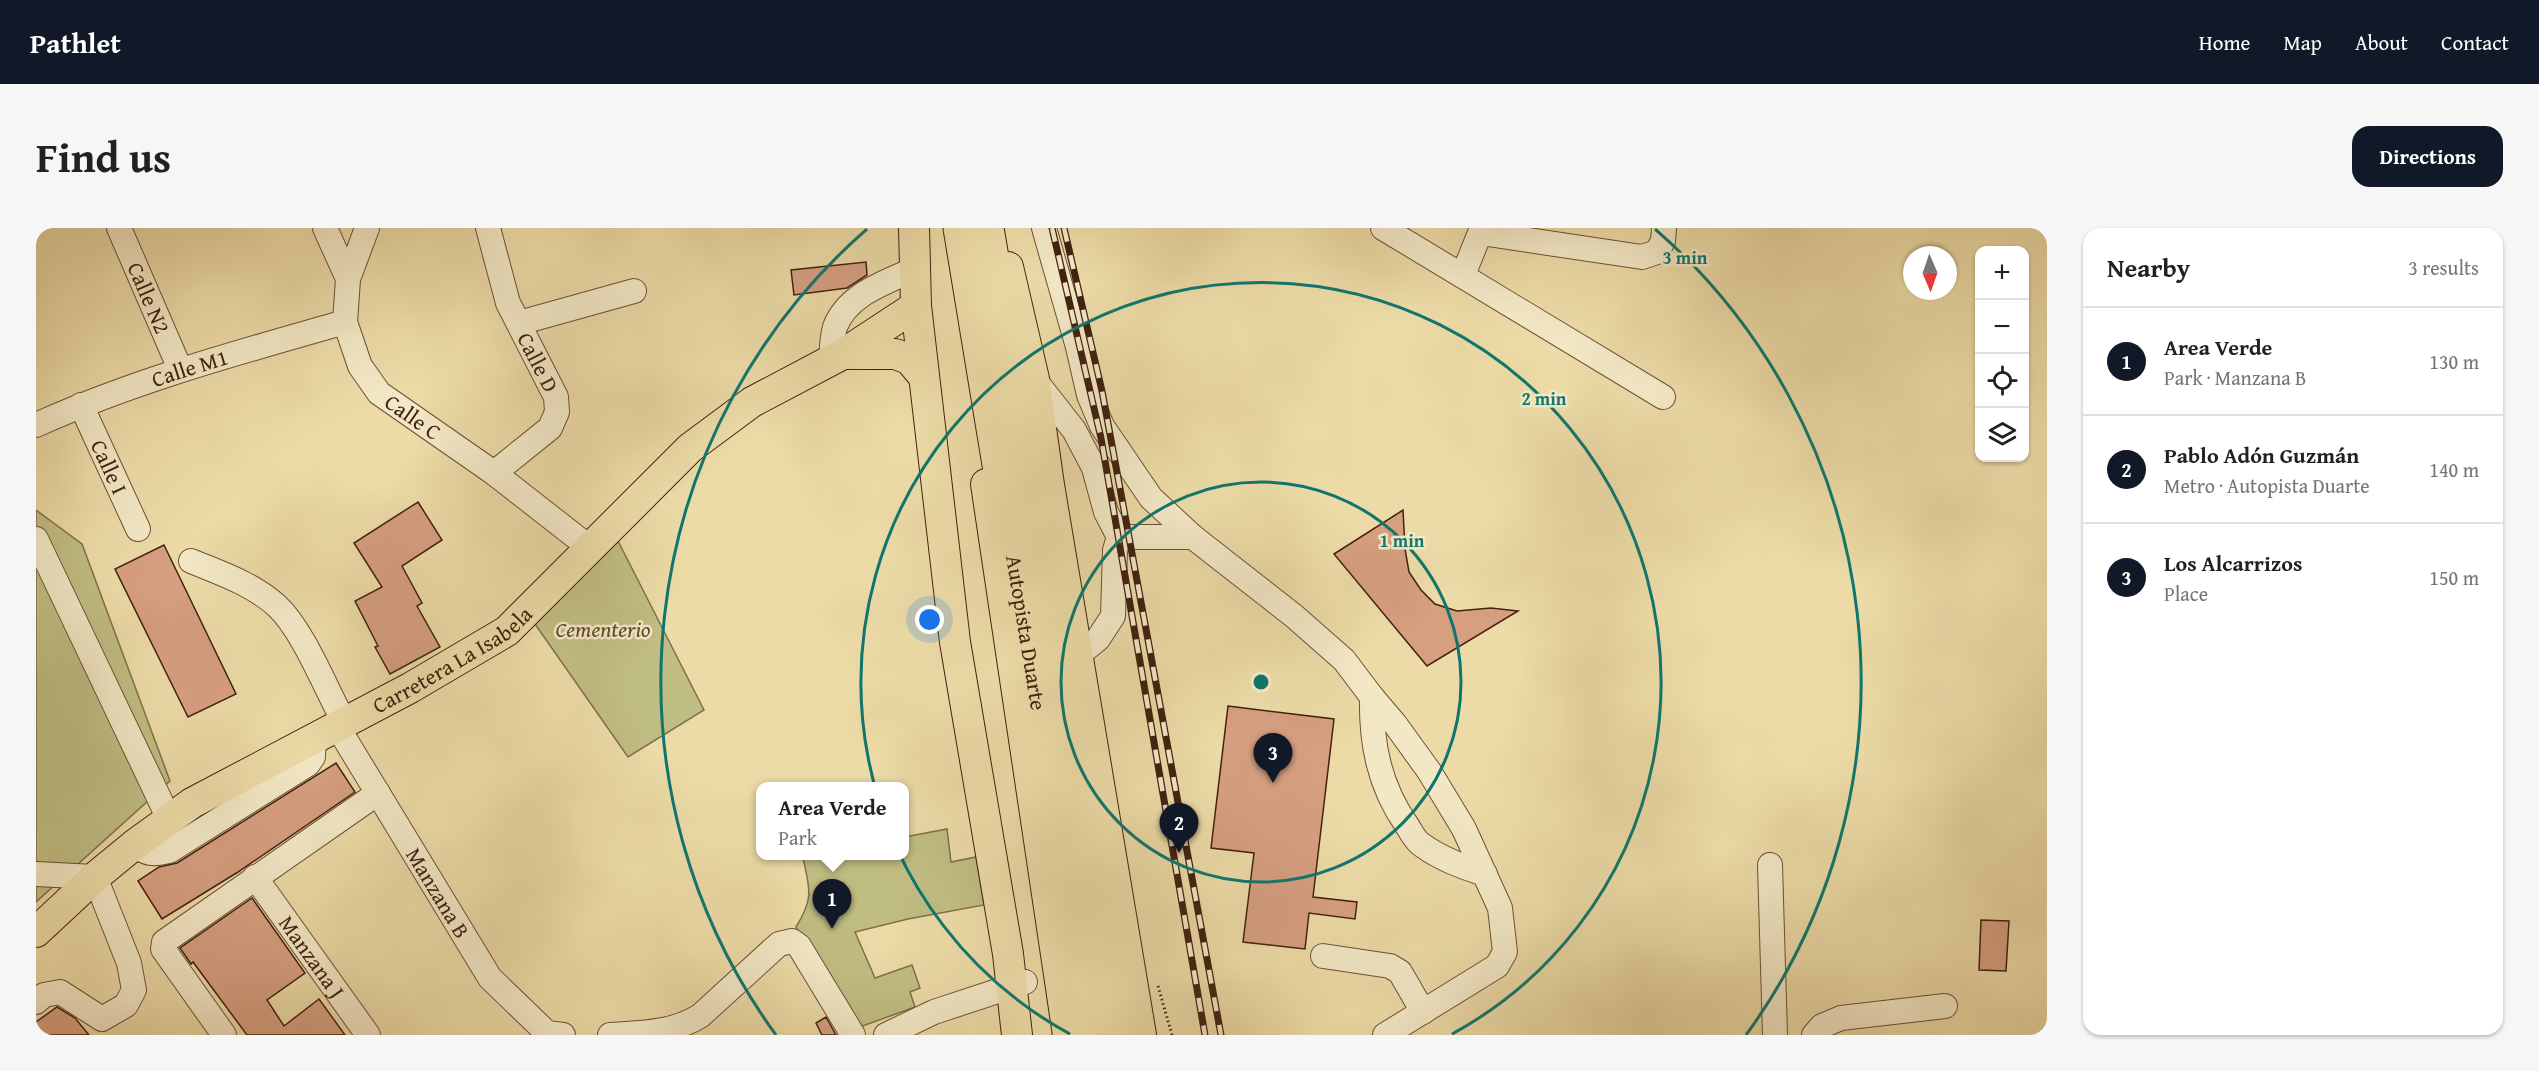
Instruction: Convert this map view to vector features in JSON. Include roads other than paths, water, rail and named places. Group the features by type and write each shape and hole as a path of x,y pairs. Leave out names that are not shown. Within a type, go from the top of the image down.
{"highway":[{"name":"Autopista Duarte","path":"960,228 1012,462 1122,1035"},
{"path":"987,228 1012,462"},
{"name":"Autopista Duarte","path":"1012,462 1093,1035"}],"main road":[{"path":"914,228 916,306 955,642 1018,984 1030,1035"},
{"path":"954,228 972,384 1068,1035"},
{"path":"998,228 1034,379 1077,656 1142,1035"},
{"path":"837,357 916,306"},
{"path":"837,357 920,336"},
{"path":"920,336 926,342 928,353 1018,984 1017,1035"},
{"path":"837,357 895,354 909,359 924,377"},
{"name":"Carretera La Isabela","path":"36,932 95,877 192,802 411,688 507,632 690,448 752,402 837,357"}],"street":[{"name":"Calle N2","path":"119,228 180,369"},
{"name":"Calle C","path":"325,228 348,279 345,322 360,366 379,393 494,473 590,548"},
{"path":"348,279 367,228"},
{"name":"Calle D","path":"488,228 508,303 556,397 557,412 550,428 494,473"},
{"path":"903,228 908,272 916,306"},
{"path":"1044,228 1078,347 1089,395 1102,426 1151,498 1193,537 1294,616 1344,660 1430,771 1464,829 1500,908 1505,952 1497,966 1385,1035"},
{"path":"1383,228 1663,397"},
{"path":"1463,275 1481,231 1642,257 1657,252 1663,241 1664,228"},
{"path":"837,357 836,327 847,307 868,292 908,272"},
{"path":"519,323 634,291"},
{"name":"Calle M1","path":"36,425 81,405 180,369 345,322"},
{"path":"1034,379 1074,430 1094,468 1106,512 1119,537 1115,550 1113,616 1098,639 1077,656"},
{"name":"Calle I","path":"81,405 138,529"},
{"path":"1119,537 1193,537"},
{"path":"36,539 169,819"},
{"name":"Manzana B","path":"190,561 233,579 260,594 276,605 291,621 332,728 378,793 490,978 552,1034"},
{"path":"1372,697 1371,731 1380,774 1397,811 1420,844 1453,863 1485,874"},
{"path":"134,845 145,853 156,854 169,851 308,764 332,728"},
{"path":"224,1035 163,949 163,944 255,877 378,793"},
{"path":"1770,864 1775,1035"},
{"path":"36,874 95,877 129,963 134,990 126,1005 102,1019 60,992 44,994 36,1002"},
{"name":"Manzana J","path":"255,877 368,1035"},
{"path":"610,1035 661,1031 685,1025 700,1016 779,944 792,941 799,946 853,1035"},
{"path":"1323,956 1390,966 1400,972 1423,1012"},
{"path":"886,1035 934,1012 1018,984"},
{"path":"1135,1000 1153,1035"},
{"path":"1814,1035 1822,1026 1841,1018 1945,1006"}],"railway":[{"path":"1052,228 1101,438 1205,1035"},
{"path":"1064,228 1102,391 1221,1035"}],"place":[{"name":"Los Alcarrizos","path":"1273,783"},
{"name":"Pablo Adón Guzmán","path":"1179,853"},
{"name":"Area Verde","path":"832,929"}],"park label":[{"name":"Cementerio","path":"603,629"}]}
